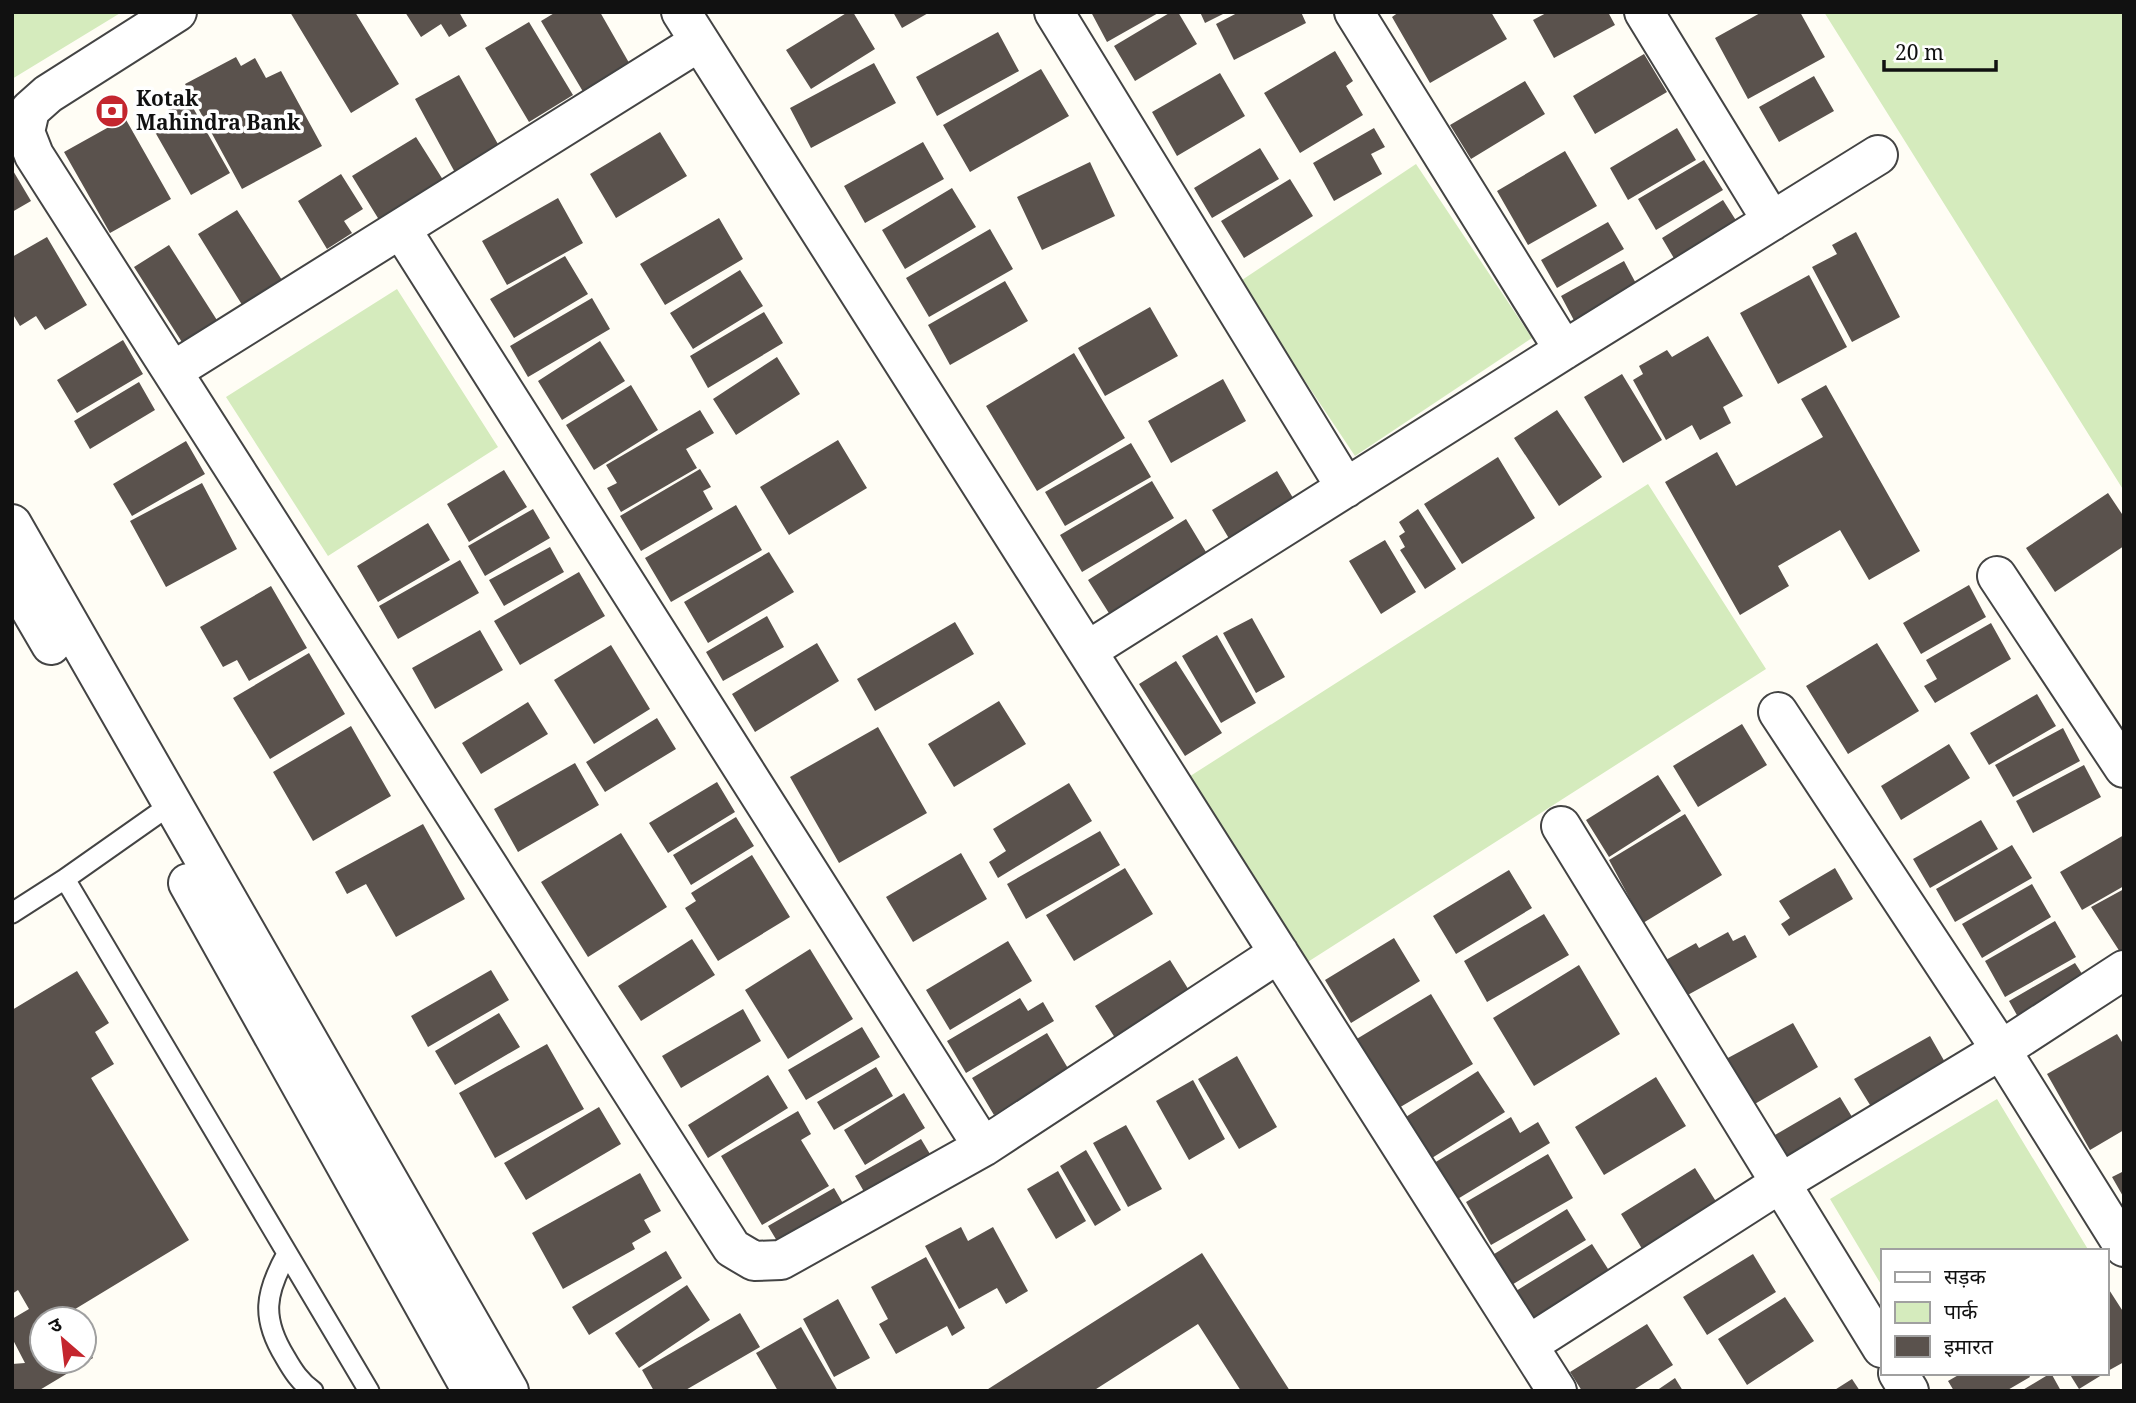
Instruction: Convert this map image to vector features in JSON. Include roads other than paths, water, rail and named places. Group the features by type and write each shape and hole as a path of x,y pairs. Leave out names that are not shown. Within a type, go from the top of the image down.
{"street":[{"path":"177,12 48,94 30,110 25,132 34,155 732,1248 754,1261 781,1259 983,1147 1279,953"},
{"path":"1054,12 1346,488"},
{"path":"1354,12 1564,350"},
{"path":"1644,12 1772,221"},
{"path":"173,371 401,229 690,27 1557,1391"},
{"path":"1087,651 1878,155"},
{"path":"401,229 983,1147"},
{"path":"12,524 472,1391"},
{"path":"1997,576 2124,768"},
{"path":"12,578 162,810 509,1391"},
{"path":"1778,712 2001,1050 2124,1247"},
{"path":"1561,826 1881,1346"},
{"path":"1528,1345 1779,1184 2001,1050 2124,970"},
{"path":"1899,1375 1909,1391"}],"lane":[{"path":"12,913 162,810"},
{"path":"65,879 369,1391"},
{"path":"287,1254 276,1274 267,1313 273,1338 298,1378 313,1391"}],"place":[{"name":"Kotak Mahindra Bank","path":"112,111"}]}
